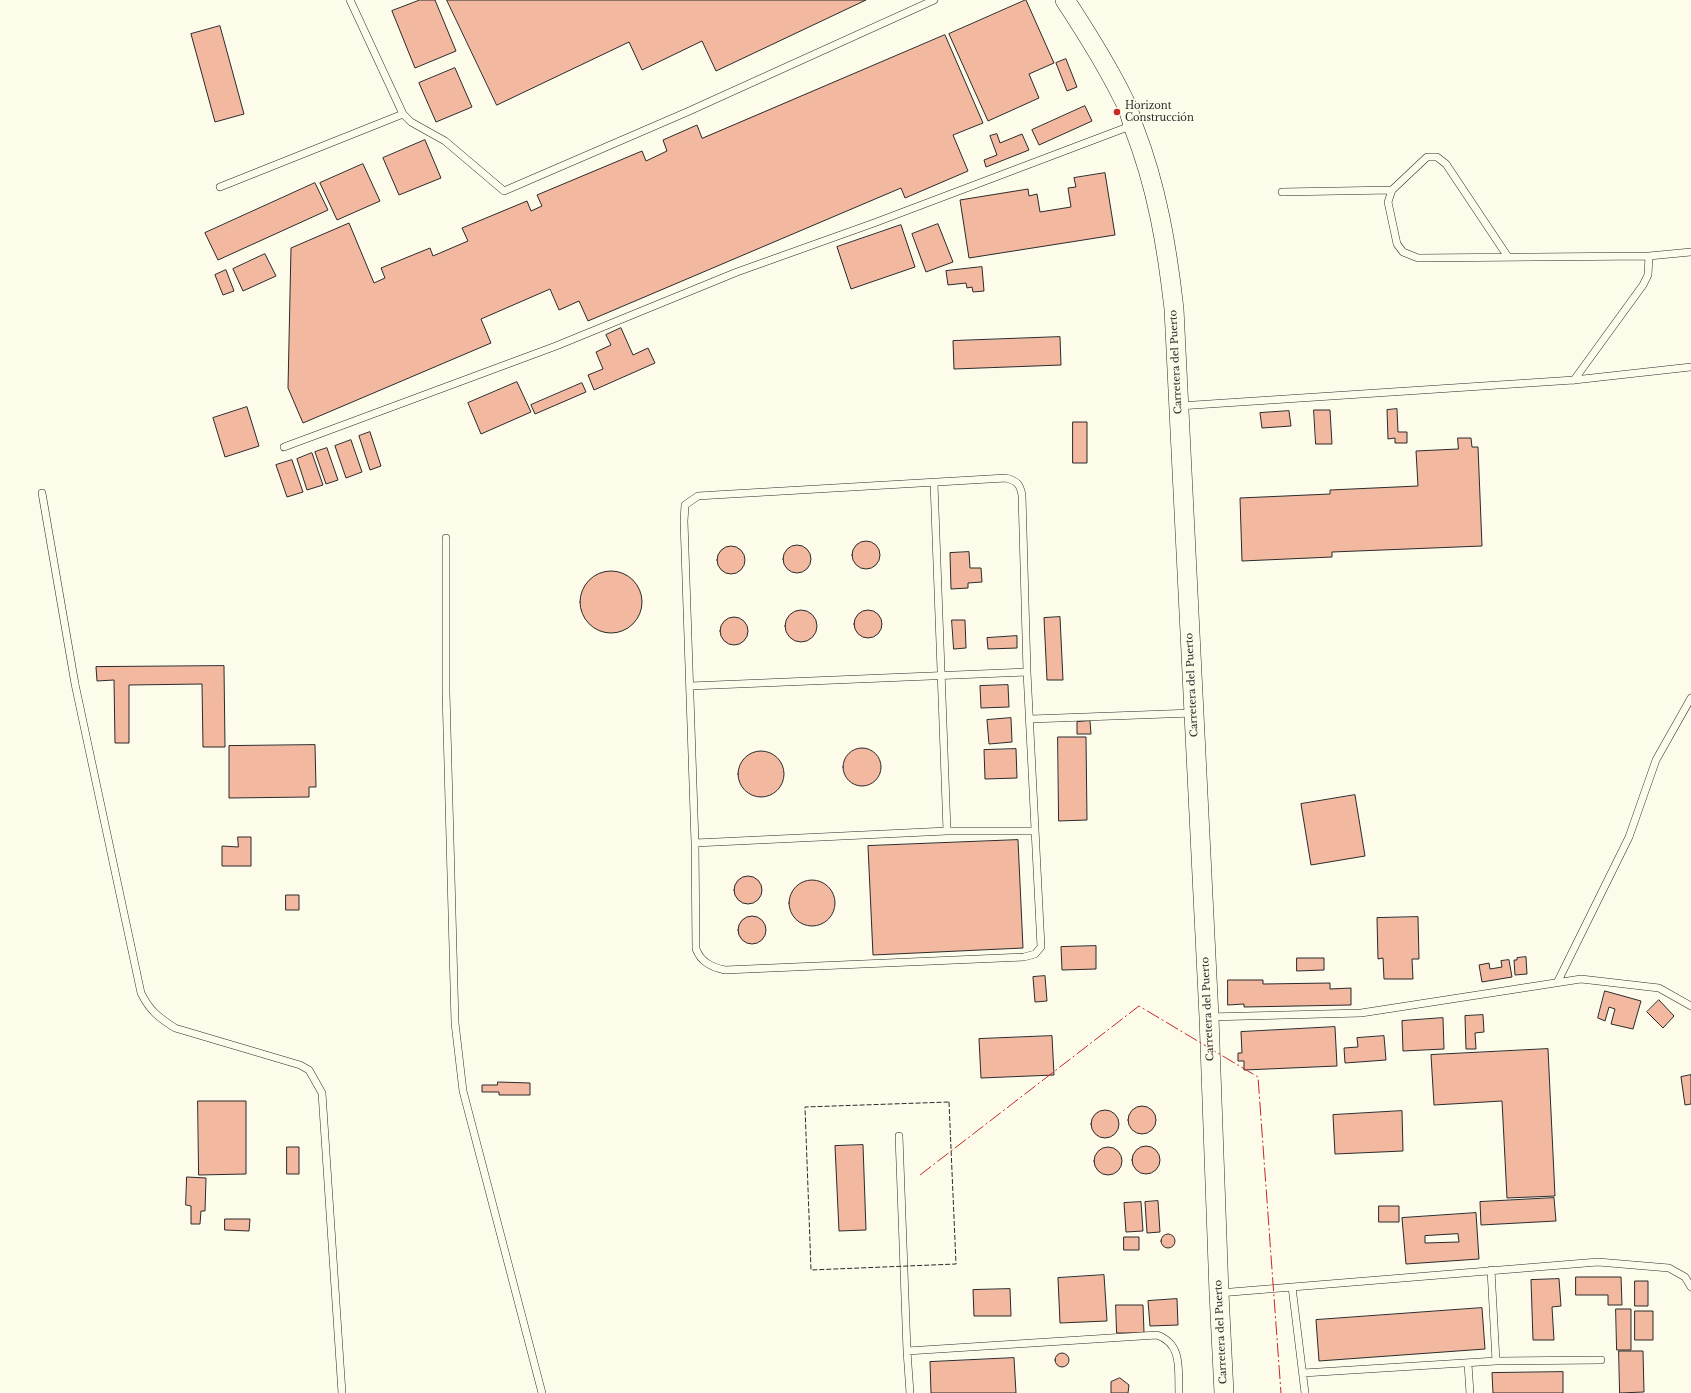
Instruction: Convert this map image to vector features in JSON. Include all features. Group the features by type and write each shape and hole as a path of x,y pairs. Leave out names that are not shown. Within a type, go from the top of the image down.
{"main road":[{"name":"Carretera del Puerto","path":"1065,0 1094,44 1125,101 1146,158 1159,207 1168,255 1174,309 1209,1018 1224,1393"}],"lane":[{"path":"350,0 403,114 411,122 445,141 504,191 687,112 934,0"},
{"path":"220,187 403,114"},
{"path":"284,447 556,346 737,272 874,223 1133,125"},
{"path":"1508,258 1446,164 1436,157 1427,157 1392,190 1388,202 1397,244 1403,252 1418,258 1508,258 1649,256 1691,252"},
{"path":"1282,192 1392,190"},
{"path":"1574,380 1643,285 1648,275 1649,256"},
{"path":"1178,406 1574,380 1691,367"},
{"path":"1006,478 1015,480 1020,485 1027,672 1031,719 1041,947 1035,954 1024,957 725,970 713,968 699,958 696,949 690,686 684,521 685,506 698,496 1006,478"},
{"path":"934,483 947,831"},
{"path":"42,493 75,684 141,993 148,1007 160,1019 175,1028 300,1065 310,1070 322,1092 342,1393"},
{"path":"446,538 446,692 455,1023 458,1059 463,1091 542,1393"},
{"path":"690,686 1027,672"},
{"path":"1558,981 1629,837 1656,760 1691,698"},
{"path":"1031,719 1193,713"},
{"path":"694,843 947,831 1035,831"},
{"path":"1209,1018 1361,1013 1558,981 1581,979 1659,988 1691,1006"},
{"path":"899,1136 907,1351 910,1393"},
{"path":"1219,1293 1598,1262 1669,1268 1685,1277 1691,1287"},
{"path":"1491,1270 1496,1361"},
{"path":"1292,1287 1304,1393"},
{"path":"907,1351 1157,1336 1166,1338 1173,1344 1177,1353 1179,1393"},
{"path":"1303,1374 1496,1361 1601,1360"},
{"path":"1468,1364 1470,1393"}],"building":[{"path":"420,0 435,0 456,51 415,68 392,11"},
{"path":"447,0 866,0 716,71 702,41 642,70 629,42 497,105"},
{"path":"1026,0 1054,63 1029,74 1039,98 988,121 949,34"},
{"path":"220,26 244,114 215,122 191,34"},
{"path":"945,35 983,123 953,135 968,171 905,198 901,188 588,321 579,301 559,310 550,289 481,319 491,343 303,423 288,388 291,248 349,223 374,283 385,278 381,268 430,248 433,256 468,241 462,228 527,201 531,211 542,206 537,195 642,151 646,161 667,151 663,140 697,125 702,138"},
{"path":"1066,59 1077,87 1067,91 1056,63"},
{"path":"455,68 472,107 436,122 419,83"},
{"path":"1085,106 1092,121 1039,145 1032,130"},
{"path":"997,134 1000,143 1022,134 1029,150 986,167 984,160 997,155 990,136"},
{"path":"425,140 441,178 399,195 383,158"},
{"path":"363,164 380,201 337,220 320,183"},
{"path":"1105,173 1115,235 969,258 960,200 1028,189 1029,196 1037,194 1040,212 1071,207 1068,188 1076,187 1074,178"},
{"path":"315,183 328,210 218,260 205,233"},
{"path":"938,224 953,262 926,272 912,234"},
{"path":"901,225 915,267 851,289 837,247"},
{"path":"265,254 276,276 243,291 233,269"},
{"path":"982,267 984,291 973,292 972,287 967,288 966,283 948,285 946,271"},
{"path":"226,270 234,291 223,295 215,275"},
{"path":"621,328 633,355 648,348 655,363 594,390 588,375 603,369 596,352 611,345 606,335"},
{"path":"1060,337 1061,365 954,369 953,341"},
{"path":"517,382 531,412 481,434 468,403"},
{"path":"582,383 586,392 535,414 531,405"},
{"path":"247,407 259,446 225,457 213,418"},
{"path":"1397,409 1398,432 1407,432 1407,443 1395,443 1395,438 1388,439 1387,410"},
{"path":"1314,410 1330,410 1332,444 1316,444"},
{"path":"1289,411 1291,426 1262,428 1260,413"},
{"path":"1073,422 1087,422 1087,463 1073,463"},
{"path":"370,432 381,466 370,470 359,436"},
{"path":"1458,438 1471,438 1472,447 1478,447 1482,546 1332,552 1332,557 1242,561 1240,498 1330,494 1330,490 1418,486 1416,451 1458,449"},
{"path":"351,440 362,472 346,478 335,446"},
{"path":"327,448 338,480 326,484 315,452"},
{"path":"312,453 323,485 307,490 297,459"},
{"path":"292,460 303,492 287,497 276,465"},
{"path":"866,541 876,545 880,555 876,565 866,569 856,565 852,555 856,545"},
{"path":"797,545 807,549 811,559 807,569 797,573 787,569 783,559 787,549"},
{"path":"731,546 741,550 745,560 741,570 731,574 721,570 717,560 721,550"},
{"path":"969,552 970,568 981,568 982,582 968,583 968,588 951,589 950,553"},
{"path":"611,571 623,573 633,580 640,590 642,602 640,614 633,624 623,631 611,633 599,631 589,624 582,614 580,602 582,590 589,580 599,573"},
{"path":"798,610 804,610 814,617 817,626 816,632 810,639 804,642 798,642 788,635 785,629 785,623 792,613"},
{"path":"868,610 878,614 882,624 878,634 868,638 858,634 854,624 858,614"},
{"path":"734,617 744,621 748,631 744,641 734,645 724,641 720,631 724,621"},
{"path":"1060,617 1063,680 1047,680 1044,618"},
{"path":"952,620 965,620 966,648 954,649"},
{"path":"1017,636 1017,648 988,649 987,638"},
{"path":"224,666 225,747 203,747 202,684 129,685 129,743 115,743 114,680 97,681 96,667"},
{"path":"1008,685 1009,707 981,708 980,686"},
{"path":"1011,718 1012,742 989,744 987,720"},
{"path":"1090,721 1091,734 1077,734 1077,722"},
{"path":"1058,737 1086,737 1087,820 1059,821"},
{"path":"315,745 316,787 309,787 309,797 229,798 229,746"},
{"path":"862,748 872,751 878,757 881,767 878,777 872,783 862,786 852,783 846,777 843,767 846,757 852,751"},
{"path":"1016,749 1017,778 985,779 984,750"},
{"path":"766,751 770,752 780,761 783,765 783,783 774,793 766,797 756,797 748,793 739,783 738,769 742,761 752,752"},
{"path":"1355,795 1365,856 1311,865 1301,804"},
{"path":"238,837 251,837 251,866 222,866 222,846 238,847"},
{"path":"1018,840 1023,948 873,955 868,846"},
{"path":"748,876 758,880 762,890 758,900 748,904 738,900 734,890 738,880"},
{"path":"817,880 821,881 831,890 834,894 834,912 825,922 817,926 807,926 799,922 790,912 789,898 793,890 803,881"},
{"path":"286,895 299,895 299,910 286,910"},
{"path":"752,916 762,920 766,930 762,940 752,944 742,940 738,930 742,920"},
{"path":"1418,917 1419,959 1412,959 1413,979 1384,979 1383,958 1378,959 1377,918"},
{"path":"1096,946 1096,969 1062,970 1061,947"},
{"path":"1526,957 1527,974 1515,975 1514,960 1517,960 1517,958"},
{"path":"1297,958 1324,958 1324,970 1297,971"},
{"path":"1509,960 1512,977 1482,982 1479,965 1489,963 1490,969 1502,967 1501,961"},
{"path":"1045,976 1047,1001 1035,1002 1033,977"},
{"path":"1228,980 1263,980 1263,984 1330,983 1330,989 1351,988 1351,1005 1244,1007 1244,1004 1228,1005"},
{"path":"1605,991 1641,1001 1633,1029 1611,1024 1615,1009 1609,1007 1605,1021 1598,1018"},
{"path":"1659,1000 1674,1016 1663,1028 1647,1012"},
{"path":"1483,1015 1484,1032 1475,1033 1476,1049 1466,1049 1465,1016"},
{"path":"1443,1018 1444,1049 1403,1051 1402,1021"},
{"path":"1335,1027 1337,1066 1244,1070 1244,1061 1238,1061 1238,1053 1242,1053 1241,1032"},
{"path":"1052,1036 1054,1075 981,1078 979,1039"},
{"path":"1384,1036 1386,1060 1345,1063 1344,1048 1358,1047 1357,1038"},
{"path":"1548,1049 1555,1196 1507,1198 1502,1101 1434,1105 1431,1055"},
{"path":"1691,1075 1691,1104 1685,1105 1681,1077"},
{"path":"498,1082 530,1083 530,1095 499,1095 499,1092 482,1092 482,1085 497,1085"},
{"path":"198,1101 246,1101 246,1174 199,1175"},
{"path":"1142,1106 1152,1110 1156,1120 1152,1130 1142,1134 1132,1130 1128,1120 1132,1110"},
{"path":"1105,1110 1115,1114 1119,1124 1115,1134 1105,1138 1095,1134 1091,1124 1095,1114"},
{"path":"1402,1111 1403,1151 1335,1154 1333,1115"},
{"path":"863,1145 866,1230 839,1231 835,1146"},
{"path":"1146,1146 1156,1150 1160,1160 1156,1170 1146,1174 1136,1170 1132,1160 1136,1150"},
{"path":"287,1147 299,1147 299,1174 287,1174"},
{"path":"1108,1147 1118,1151 1122,1161 1118,1171 1108,1175 1098,1171 1094,1161 1098,1151"},
{"path":"187,1177 206,1178 205,1211 201,1211 200,1224 191,1224 191,1206 186,1205"},
{"path":"1554,1198 1556,1221 1481,1225 1480,1202"},
{"path":"1158,1201 1160,1232 1147,1233 1145,1202"},
{"path":"1141,1202 1143,1231 1126,1232 1124,1203"},
{"path":"1379,1206 1399,1206 1399,1222 1379,1222"},
{"path":"1476,1213 1479,1259 1406,1264 1402,1218","holes":["1458,1234 1459,1242 1425,1243 1425,1236"]},
{"path":"225,1219 250,1219 249,1231 225,1230"},
{"path":"1165,1234 1171,1234 1175,1238 1175,1244 1171,1248 1165,1248 1161,1244 1161,1238"},
{"path":"1124,1237 1139,1237 1139,1250 1124,1250"},
{"path":"1104,1275 1107,1321 1060,1323 1058,1278"},
{"path":"1576,1277 1621,1277 1622,1305 1608,1305 1608,1295 1576,1295"},
{"path":"1559,1279 1561,1306 1552,1307 1554,1340 1533,1340 1531,1280"},
{"path":"1635,1281 1648,1281 1648,1306 1635,1306"},
{"path":"1010,1289 1011,1316 974,1316 973,1290"},
{"path":"1177,1299 1178,1325 1150,1326 1148,1301"},
{"path":"1116,1305 1143,1305 1144,1333 1117,1333"},
{"path":"1482,1308 1485,1349 1319,1361 1316,1320"},
{"path":"1616,1309 1631,1309 1631,1350 1617,1350"},
{"path":"1635,1311 1653,1311 1653,1340 1635,1340"},
{"path":"1619,1351 1643,1351 1644,1392 1620,1393"},
{"path":"1059,1353 1065,1353 1069,1357 1069,1363 1065,1367 1059,1367 1055,1363 1055,1357"},
{"path":"1014,1358 1016,1393 931,1393 930,1362"},
{"path":"1563,1372 1563,1393 1493,1393 1492,1373"},
{"path":"1120,1378 1129,1385 1128,1393 1111,1393 1111,1382"}],"fence":[{"path":"949,1102 956,1264 811,1270 805,1107 949,1102"}],"power":[{"path":"920,1175 1139,1006 1258,1077 1281,1393"}],"place":[{"name":"Horizont Construcción","path":"1117,112"}]}
